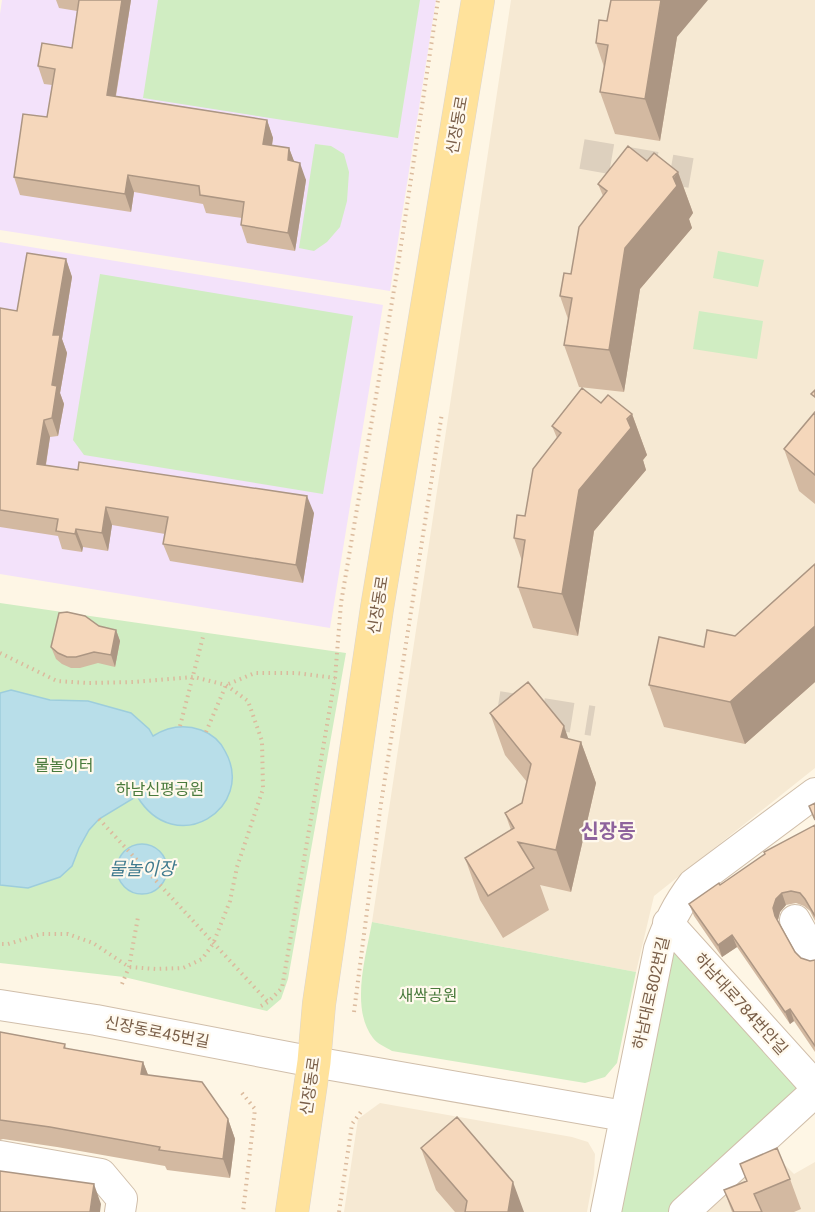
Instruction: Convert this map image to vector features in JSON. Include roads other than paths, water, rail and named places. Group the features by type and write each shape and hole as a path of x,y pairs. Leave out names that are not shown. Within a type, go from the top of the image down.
{"main road":[{"name":"신장동로","path":"292,1212 314,1062 319,1004 377,608 478,0"}],"street":[{"name":"하남대로802번길","path":"606,1212 659,949 668,923 679,902 693,884 815,793"},
{"path":"795,920 815,956"},
{"name":"하남대로784번안길","path":"668,923 815,1086"},
{"name":"신장동로45번길","path":"0,1005 96,1020 314,1062"},
{"path":"314,1062 624,1116"},
{"path":"684,1212 815,1092"},
{"path":"0,1156 101,1174 122,1199 120,1212"}],"water":[{"name":"물놀이터","path":"11,690 50,700 88,701 131,713 149,729 153,736 177,727 195,728 205,732 218,741 225,751 232,772 230,791 221,807 207,819 190,825 171,824 153,815 137,796 99,819 89,830 72,866 60,877 28,888 0,885 0,693"},
{"name":"물놀이장","path":"142,844 160,851 167,869 160,887 142,894 124,887 117,869 124,851"}],"tunnel":[{"path":"582,154 691,173"},
{"path":"498,706 593,721"}],"district":[{"name":"신장동","path":"608,831"}],"park label":[{"name":"하남신평공원","path":"160,789"},
{"name":"새싹공원","path":"428,995"}]}
